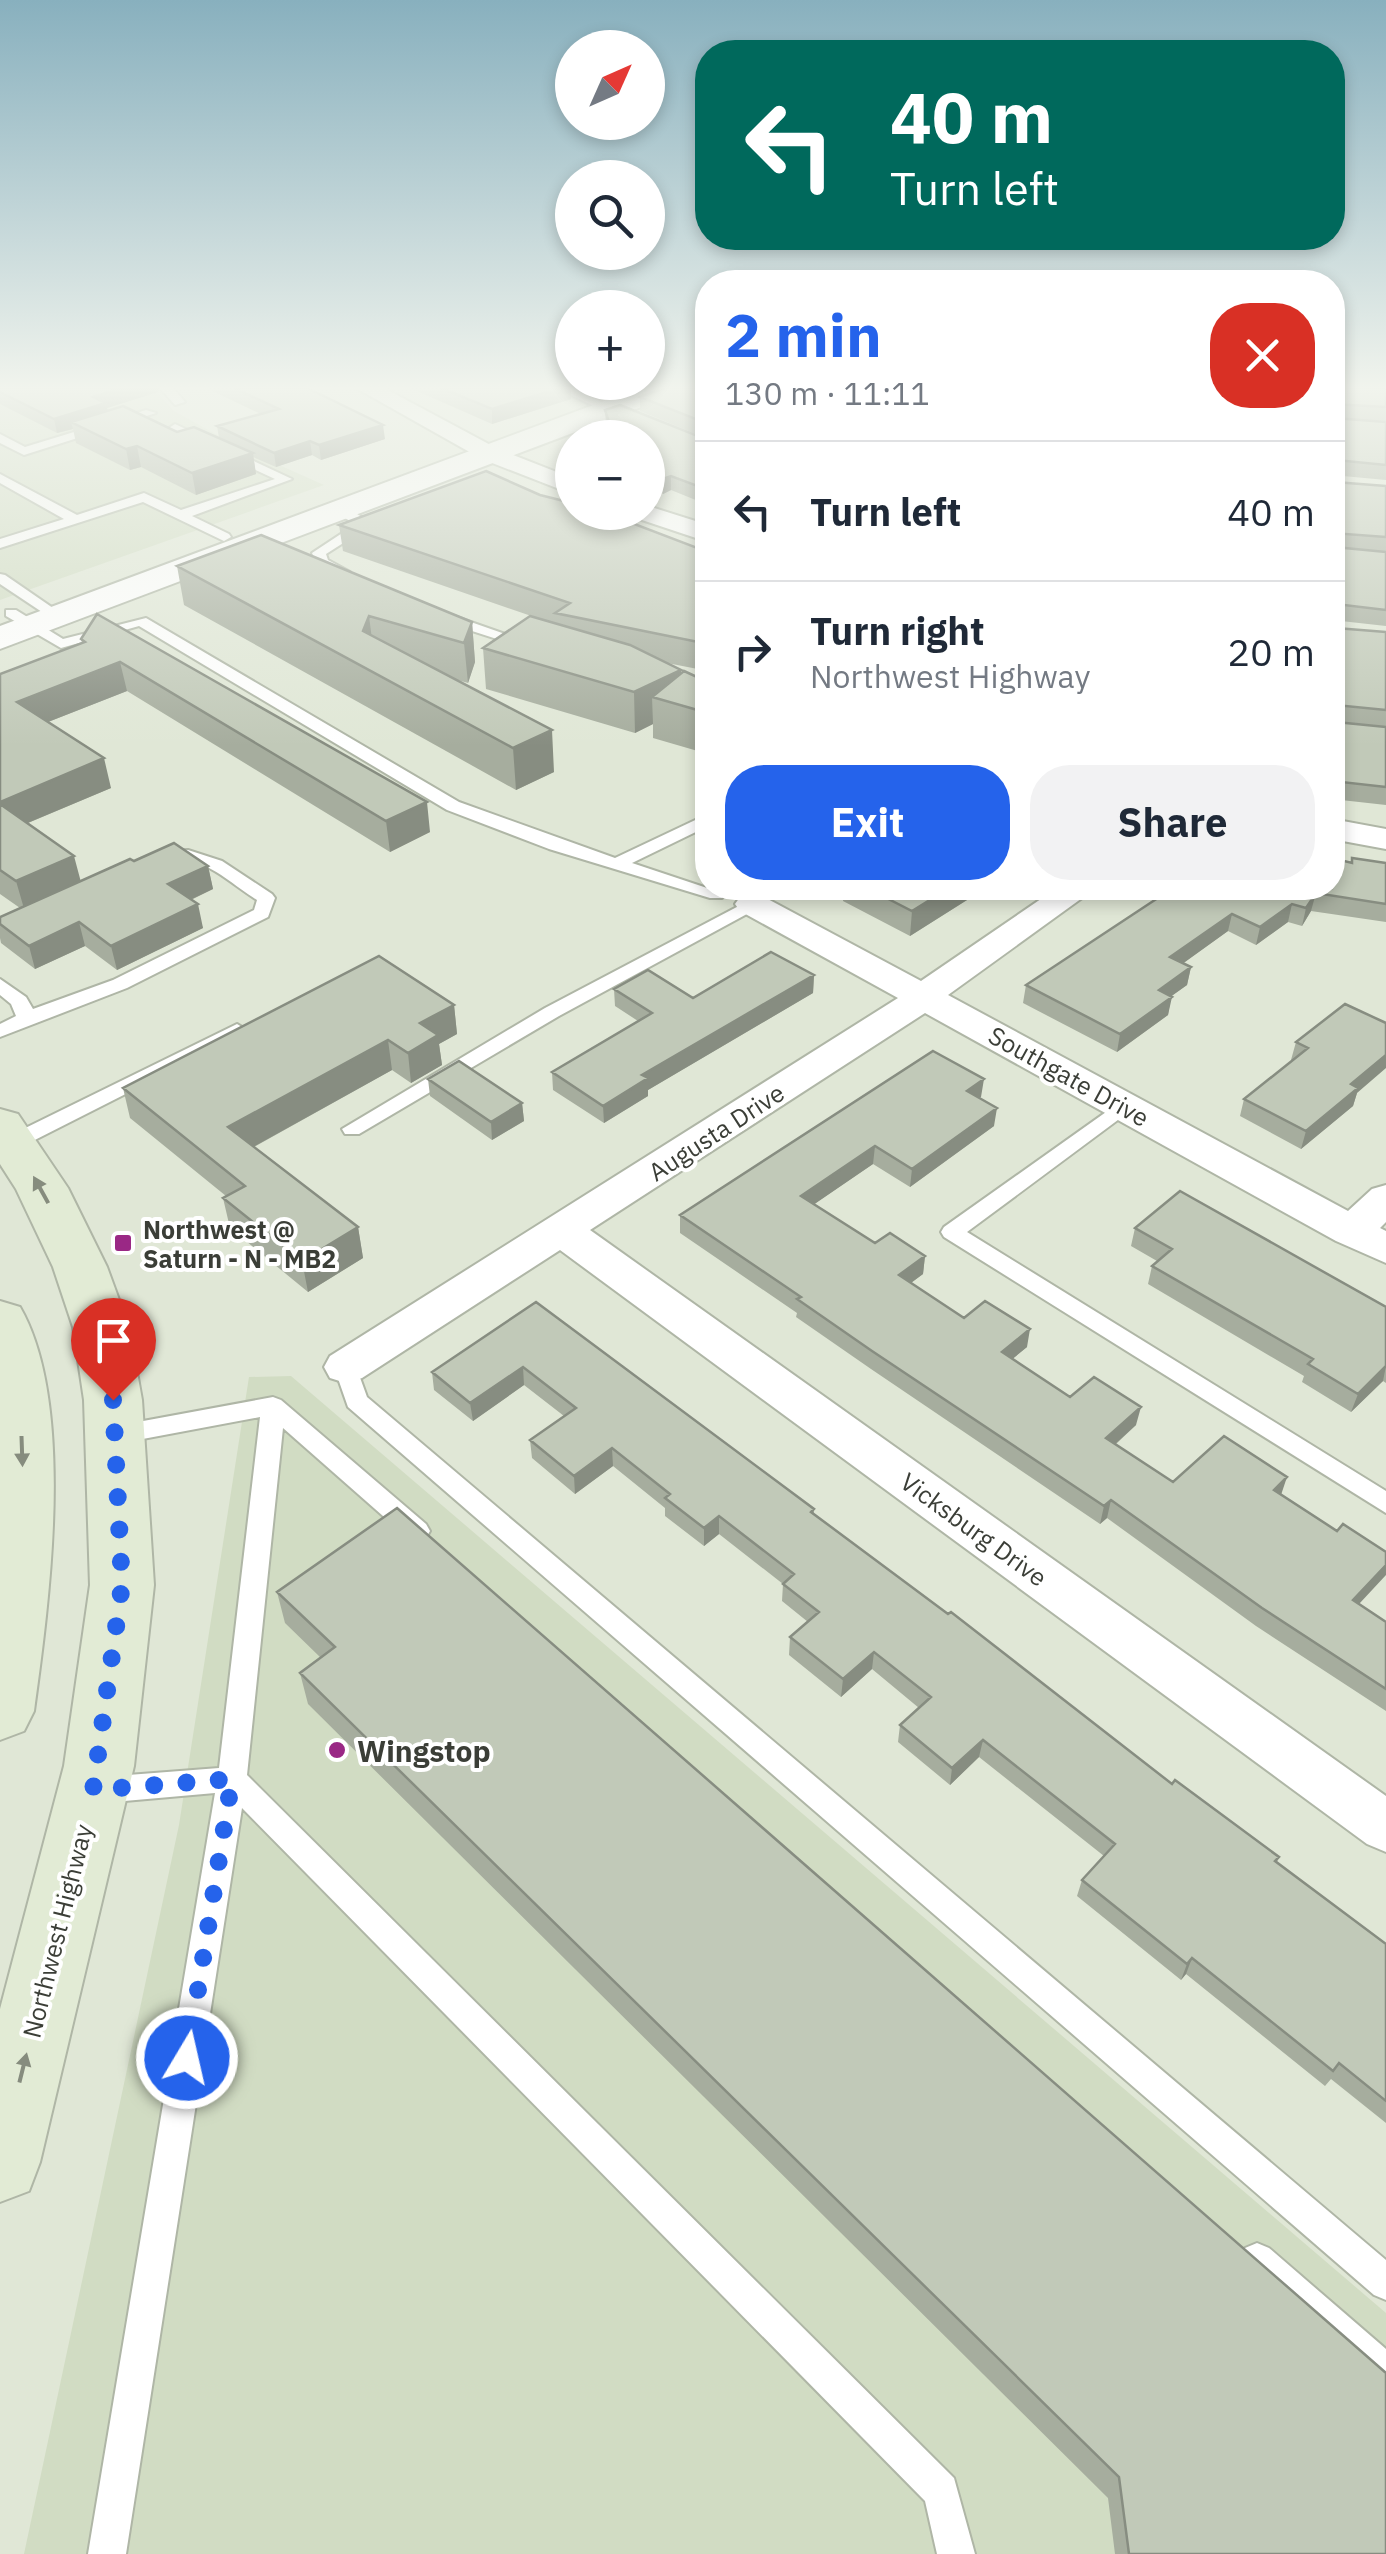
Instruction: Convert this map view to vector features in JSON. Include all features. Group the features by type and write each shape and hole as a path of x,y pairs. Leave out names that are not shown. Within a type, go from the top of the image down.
{"main road":[{"name":"Northwest Highway","path":"0,2162 93,1790 122,1585 116,1435 101,1327 50,1206 6,1134"},
{"path":"0,1321 23,1446 11,1530 0,1711"}],"street":[{"path":"31,627 224,537 317,507"},
{"path":"31,627 351,507"},
{"path":"665,520 695,530"},
{"path":"1345,832 1386,839"},
{"name":"Southgate Drive","path":"736,900 1369,1240"},
{"name":"Augusta Drive","path":"346,1367 924,998 948,976 1062,900"},
{"path":"1369,1240 1386,1199"},
{"name":"Vicksburg Drive","path":"562,1232 1386,1827"}],"lane":[{"path":"53,507 73,518"},
{"path":"0,544 108,507"},
{"path":"165,507 224,537"},
{"path":"182,516 207,507"},
{"path":"360,507 366,524 319,553 322,562 365,586"},
{"path":"0,578 31,627 140,621 454,806 555,844 695,886"},
{"path":"429,611 544,650"},
{"path":"620,862 695,824"},
{"path":"0,1031 120,984 262,912 266,898 194,854 172,854 138,870"},
{"path":"352,1129 732,900"},
{"path":"0,984 19,1001 27,1018"},
{"path":"6,1134 262,1017"},
{"path":"1123,1106 952,1232 1386,1503"},
{"path":"346,1367 356,1401 1386,2282"},
{"path":"116,1435 274,1406"},
{"path":"274,1406 439,1550"},
{"path":"108,2554 232,1779 274,1406"},
{"path":"93,1790 232,1779 941,2492 956,2554"},
{"path":"1236,2242 1386,2372"}],"shaded area":[{"path":"0,507 261,507 0,600"},
{"path":"291,1376 1386,2313 1386,2554 24,2554 179,1825 249,1377"}],"building":[{"path":"387,507 555,507 555,530 650,530 695,547 695,641 555,613 570,603 339,525"},
{"path":"1345,507 1386,507 1386,537 1345,534"},
{"path":"261,535 472,622 464,643 369,616 363,631 552,730 513,748 177,566"},
{"path":"1345,548 1386,552 1386,610 1345,605"},
{"path":"97,614 427,802 386,821 120,662 17,702 104,758 0,802 0,674 85,642 81,639"},
{"path":"530,616 630,645 681,670 634,692 483,648"},
{"path":"1345,629 1386,632 1386,710 1345,706"},
{"path":"684,671 695,676 695,709 652,697"},
{"path":"1345,723 1386,727 1386,787 1345,782"},
{"path":"0,804 74,856 16,881 0,870"},
{"path":"174,843 208,866 168,884 198,904 111,946 79,922 29,946 0,924 0,917"},
{"path":"1352,858 1386,863 1386,904 1345,898 1345,861 1352,863"},
{"path":"890,900 930,900 912,911"},
{"path":"1155,900 1311,900 1306,908 1292,904 1260,927 1232,914 1170,957 1191,967 1159,990 1172,997 1120,1034 1026,985"},
{"path":"771,952 814,975 642,1075 648,1078 603,1106 552,1072 652,1013 614,989 648,970 693,998"},
{"path":"379,956 454,1005 420,1023 438,1035 408,1053 388,1040 228,1127 358,1227 302,1261 223,1198 245,1186 123,1088"},
{"path":"1345,1004 1386,1023 1386,1055 1351,1084 1358,1088 1306,1131 1244,1099 1308,1048 1296,1042"},
{"path":"933,1051 984,1079 967,1091 997,1108 912,1169 875,1146 801,1196 875,1243 890,1233 925,1256 899,1275 964,1318 985,1301 1030,1329 1002,1352 1070,1397 1094,1377 1141,1407 1106,1438 1173,1482 1224,1436 1287,1477 1274,1490 1337,1531 1343,1524 1386,1552 1386,1565 1353,1600 1386,1622 1386,1689 1262,1608 1111,1500 1104,1506 872,1351 797,1299 801,1297 680,1215"},
{"path":"459,1061 522,1103 491,1122 428,1079"},
{"path":"1180,1191 1386,1307 1386,1366 1358,1394 1308,1364 1313,1359 1152,1266 1172,1249 1135,1228"},
{"path":"536,1302 814,1509 811,1512 948,1614 951,1612 1172,1784 1175,1780 1279,1857 1275,1861 1386,1944 1386,2101 1339,2063 1333,2071 1192,1958 1187,1964 1082,1880 1115,1844 983,1740 952,1768 900,1725 931,1697 874,1652 843,1679 790,1637 819,1612 783,1584 794,1574 719,1516 704,1528 665,1498 670,1494 612,1448 574,1476 530,1440 576,1408 523,1367 470,1403 432,1372"},
{"path":"397,1508 1386,2373 1386,2554 1129,2554 1119,2477 300,1673 335,1647 277,1592"}],"place":[{"name":"Northwest @ Saturn - N - MB2","path":"123,1243"},
{"name":"Wingstop","path":"337,1750"}],"route":[{"path":"113,1400 122,1585 100,1766 93,1790 232,1779 187,2058"}]}
